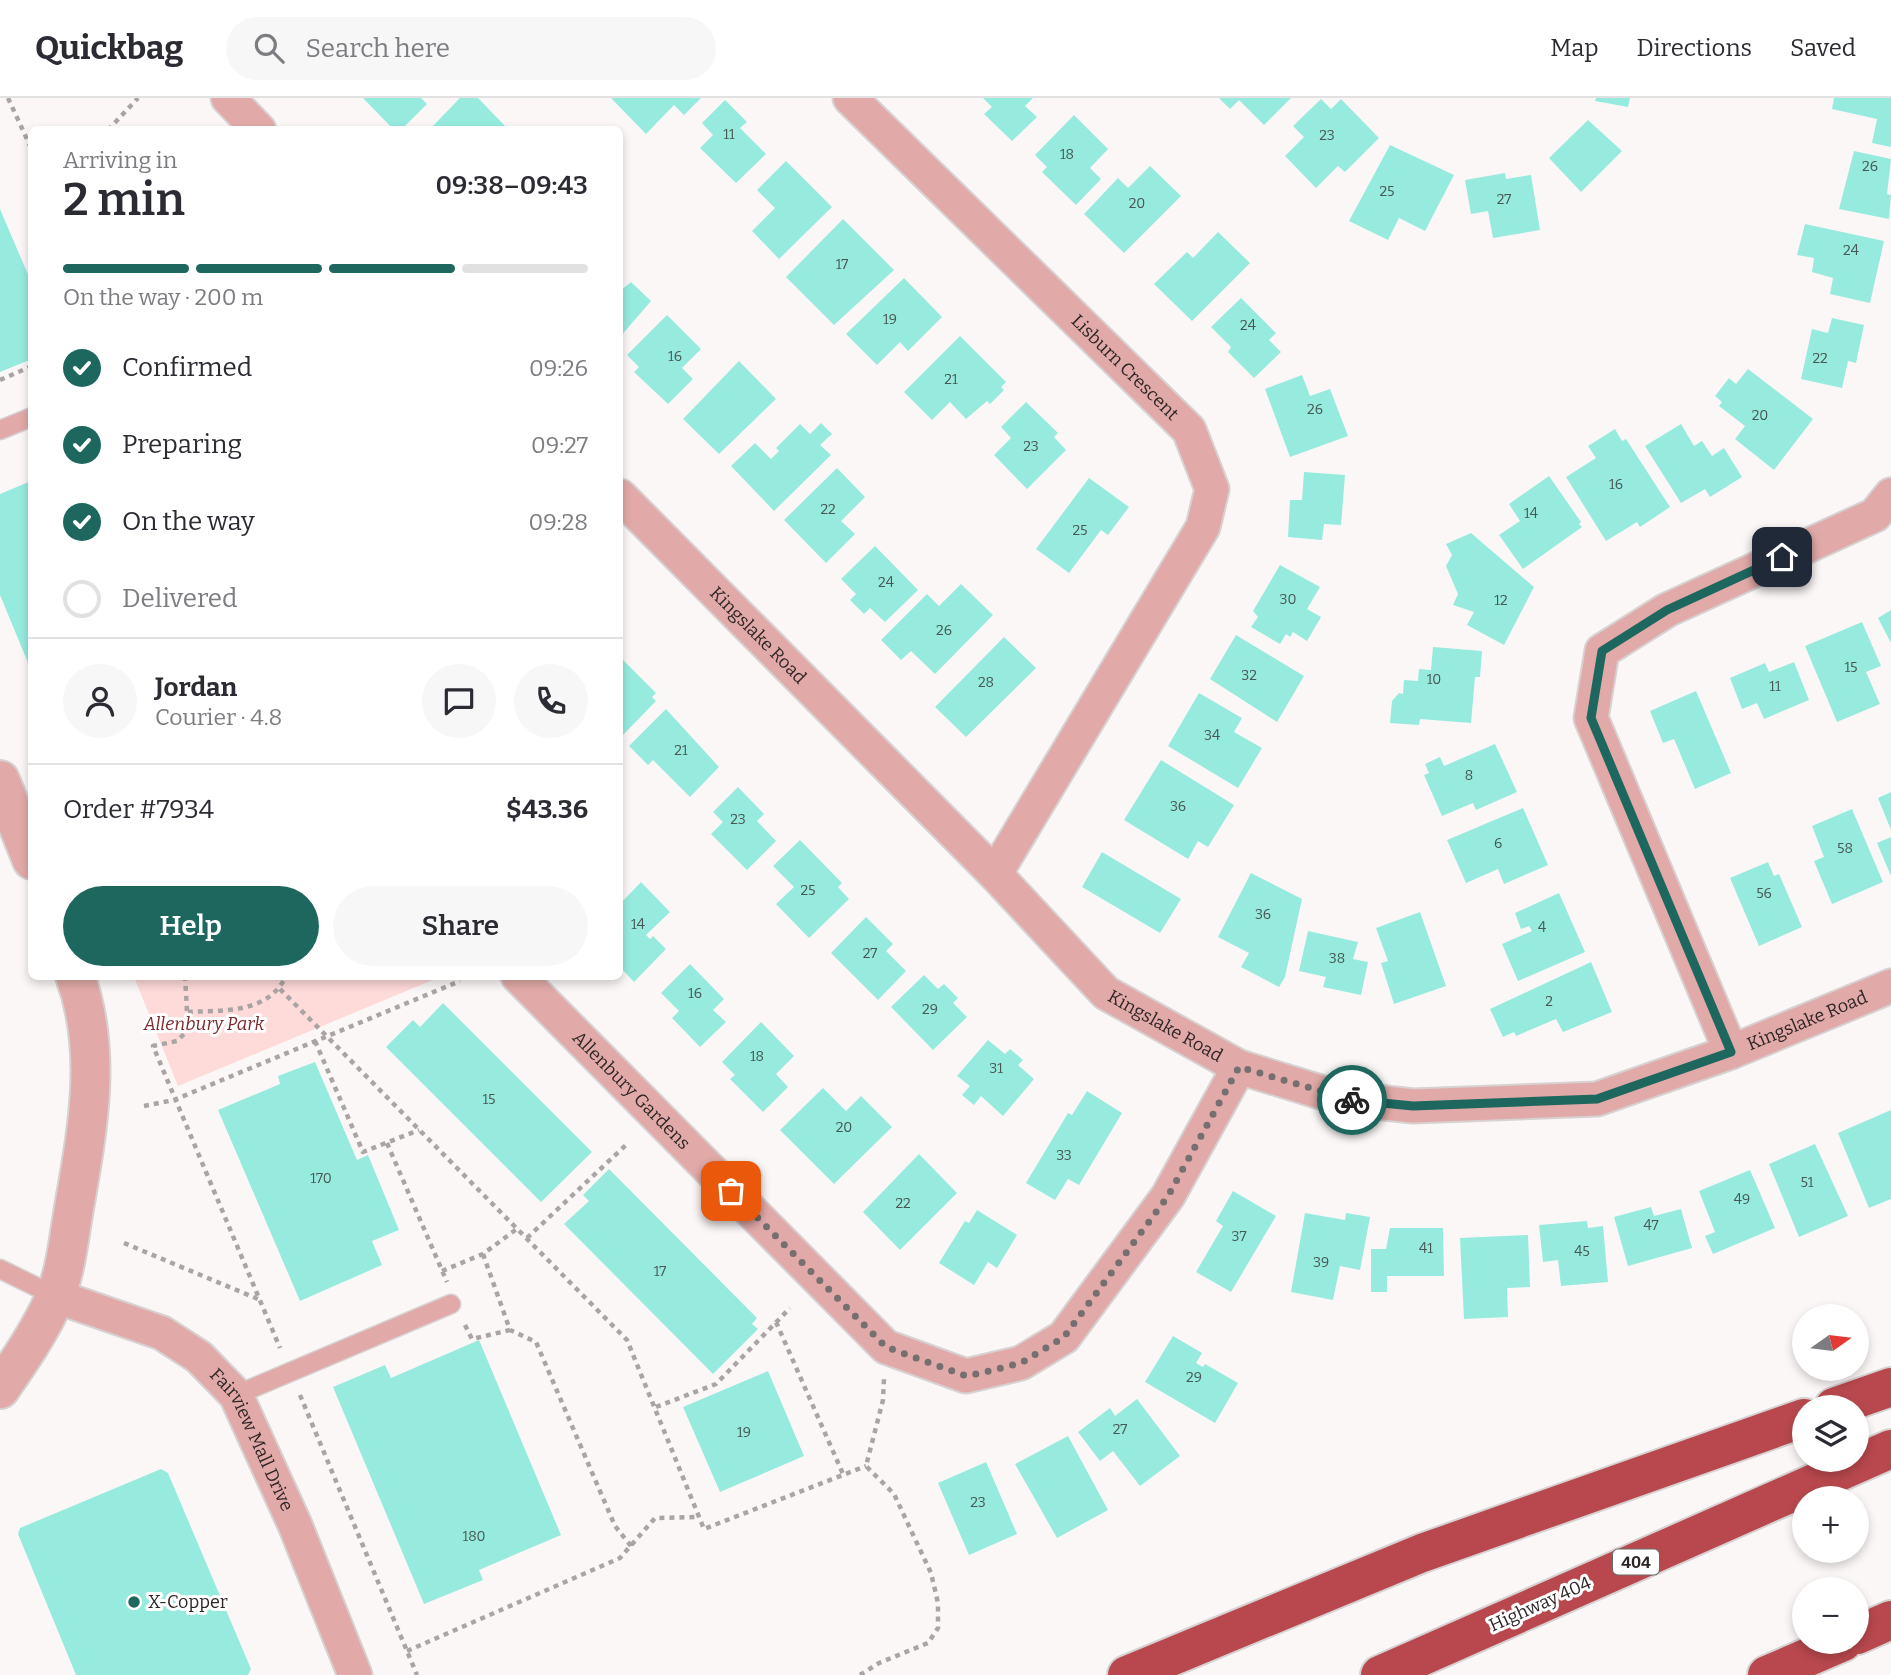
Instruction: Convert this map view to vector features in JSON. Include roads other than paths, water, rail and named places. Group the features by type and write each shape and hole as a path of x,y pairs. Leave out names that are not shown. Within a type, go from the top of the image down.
{"highway":[{"path":"1868,1395 1891,1387"},
{"path":"1127,1675 1422,1553 1792,1422"},
{"name":"Highway 404","path":"1380,1675 1891,1449"},
{"path":"1869,1630 1891,1620"},
{"path":"1767,1675 1815,1654"}],"street":[{"path":"228,98 255,126"},
{"name":"Lisburn Crescent","path":"850,98 1189,430 1212,489 1203,527 995,874"},
{"path":"1731,1052 1591,718 1602,651 1667,610 1875,515 1891,495"},
{"name":"Kingslake Road","path":"623,499 995,874 1106,993 1239,1067 1340,1098 1413,1106 1597,1099 1731,1052 1891,986"},
{"path":"0,780 28,850"},
{"path":"0,1389 25,1352 55,1296 67,1249 88,1124 92,1063 76,980"},
{"name":"Allenbury Gardens","path":"522,980 886,1347 966,1376 1021,1363 1064,1337 1168,1196 1239,1067"},
{"name":"Fairview Mall Drive","path":"55,1296 162,1333 199,1357 236,1395 295,1525 355,1675"}],"lane":[{"path":"0,430 28,419"},
{"path":"0,1269 55,1296"},
{"path":"236,1395 289,1370 454,1303"}],"place":[{"name":"X-Copper","path":"134,1602"}],"park label":[{"name":"Allenbury Park","path":"204,1024"}]}
